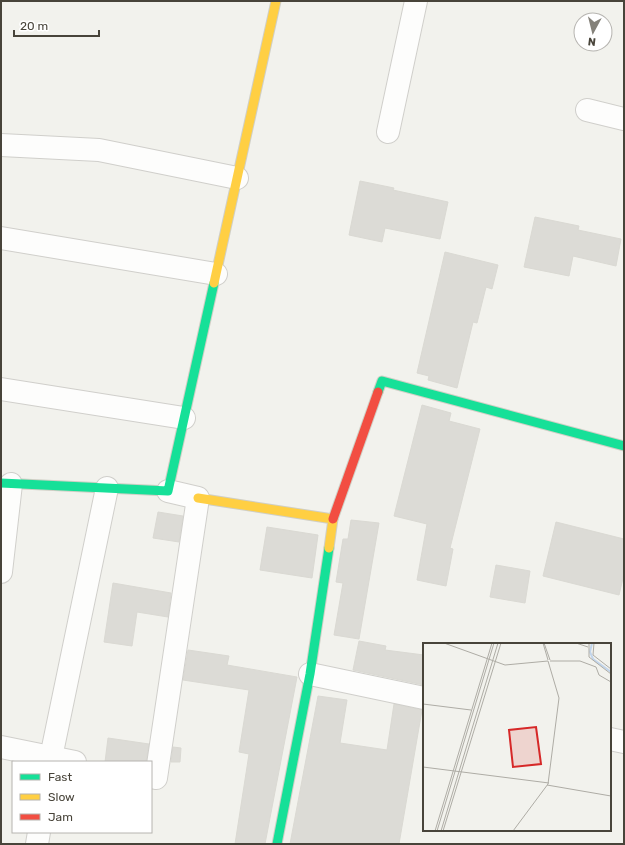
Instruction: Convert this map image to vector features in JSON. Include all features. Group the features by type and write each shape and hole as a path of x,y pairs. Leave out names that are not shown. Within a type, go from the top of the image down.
{"street":[{"path":"168,491 276,1"},
{"path":"388,132 416,1"},
{"path":"587,110 624,119"},
{"path":"1,145 99,150 237,178"},
{"path":"1,238 216,274"},
{"path":"277,844 310,674 333,519 382,381 624,446"},
{"path":"1,389 184,418"},
{"path":"1,572 6,483 168,491 198,498 333,519"},
{"path":"51,760 107,488"},
{"path":"152,777 156,778 198,498"},
{"path":"310,674 423,698"},
{"path":"611,739 624,742"},
{"path":"1,747 51,760 63,761"},
{"path":"37,844 39,833"}],"building":[{"path":"360,181 448,202 440,239 385,228 382,242 349,235"},
{"path":"535,217 579,226 578,230 621,239 616,266 573,256 569,276 524,267"},
{"path":"445,252 498,265 492,289 486,287 477,323 473,322 457,388 428,380 429,376 417,373"},
{"path":"422,405 451,413 449,421 480,429 450,548 453,549 446,586 417,580 427,524 394,516"},
{"path":"158,512 183,516 179,542 153,538"},
{"path":"351,520 379,523 359,639 334,635 343,583 336,582 343,539 348,539"},
{"path":"556,522 624,539 624,574 619,595 543,576"},
{"path":"267,527 318,535 312,578 260,570"},
{"path":"496,565 530,571 525,603 490,597"},
{"path":"113,583 171,593 168,617 137,612 132,646 104,642"},
{"path":"359,641 386,646 385,650 423,655 423,685 353,670"},
{"path":"188,650 229,656 227,665 297,677 265,844 235,844 249,754 239,752 249,690 183,680"},
{"path":"318,696 347,700 340,743 387,750 394,704 422,710 399,844 290,844"},
{"path":"108,738 149,744 146,761 105,761"},
{"path":"173,747 181,748 180,762 171,762"}],"traffic: fast":[{"path":"1,483 168,491 214,283"},
{"path":"378,392 382,381 624,446"},
{"path":"277,844 310,674 329,548"}],"traffic: slow":[{"path":"214,283 276,1"},
{"path":"198,498 333,519 329,548"}],"traffic: jam":[{"path":"333,519 378,392"}]}
